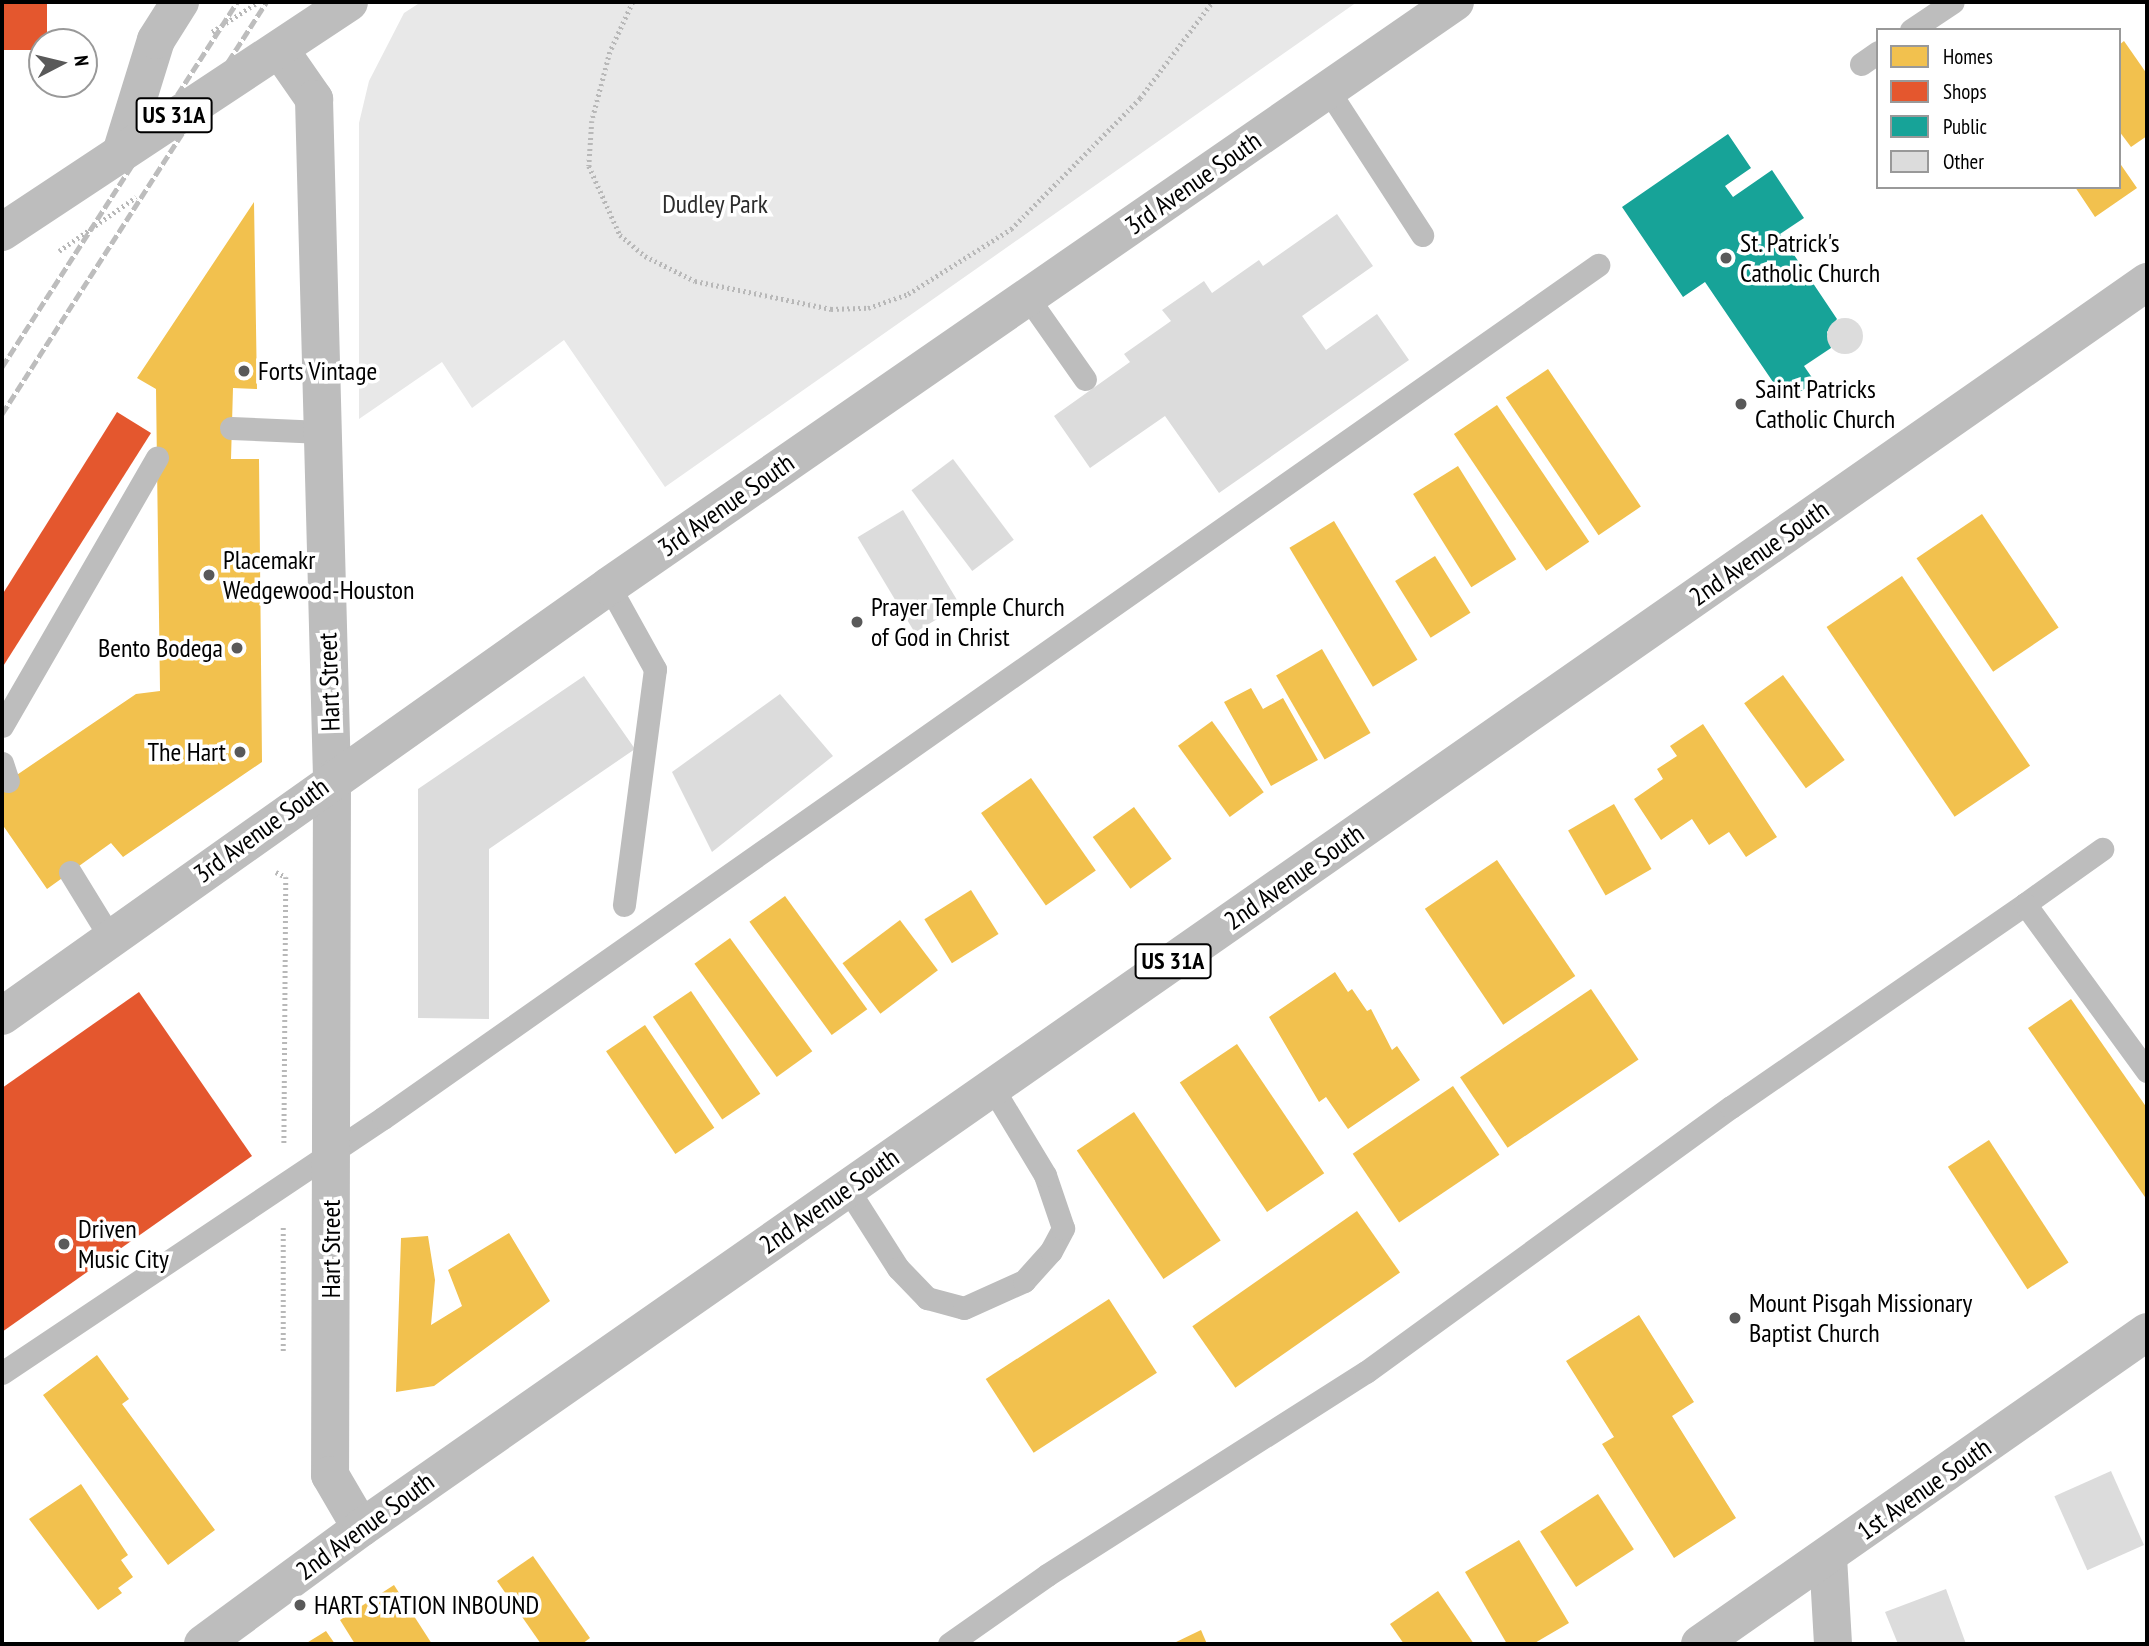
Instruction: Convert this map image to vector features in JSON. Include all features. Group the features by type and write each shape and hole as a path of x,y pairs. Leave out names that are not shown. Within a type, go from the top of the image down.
{"street":[{"path":"121,153 156,40 180,2"},
{"name":"US 31A","path":"2,232 349,2"},
{"name":"3rd Avenue South","path":"2,1016 332,779 1455,2"},
{"name":"Hart Street","path":"280,50 314,99 332,779 330,1475 361,1528"},
{"name":"2nd Avenue South","path":"203,1644 361,1528 2147,282"},
{"name":"1st Avenue South","path":"1700,1644 2143,1345"},
{"path":"1828,1557 1833,1644"}],"lane":[{"path":"1914,28 1952,2"},
{"path":"1328,90 1422,235"},
{"path":"2,1373 284,1185 1598,265"},
{"path":"1028,298 1085,379"},
{"path":"231,428 322,432"},
{"path":"2,726 157,458"},
{"path":"609,586 655,669 624,905"},
{"path":"949,1644 1047,1575 1366,1372 1731,1107 2102,849"},
{"path":"71,872 111,939"},
{"path":"2025,904 2147,1071"},
{"path":"847,1188 898,1268 927,1298 964,1308 1024,1281 1051,1251 1063,1228 1045,1175 992,1087"}],"path":[{"path":"206,36 258,2"},
{"path":"634,2 610,52 592,121 589,166 620,235 645,256 695,281 831,309 868,308 908,294 1011,229 1140,98 1212,2"},
{"path":"283,1352 286,877"}],"green space":[{"name":"Dudley Park","path":"421,2 1357,2 665,487 564,340 472,408 442,362 359,419 359,123 369,81 404,13"}],"building: Homes":[{"path":"2124,41 2147,74 2147,136 2131,147 2121,134 2121,43"},
{"path":"2121,165 2137,188 2095,217 2076,189 2121,189"},
{"name":"Placemakr Wedgewood-Houston","path":"254,202 257,389 233,388 231,459 259,459 262,762 123,857 111,843 47,889 2,824 2,785 136,694 160,691 156,389 137,378"},
{"path":"1548,369 1641,507 1599,535 1506,398"},
{"path":"1497,405 1589,542 1546,571 1454,434"},
{"path":"1458,466 1516,559 1471,587 1413,494"},
{"path":"1982,514 2059,628 1993,672 1917,558"},
{"path":"1334,521 1417,660 1373,687 1289,548"},
{"path":"1435,556 1471,613 1431,638 1395,581"},
{"path":"1902,576 2030,766 1955,817 1827,627"},
{"path":"1322,649 1370,733 1325,760 1276,676"},
{"path":"1783,675 1845,760 1806,788 1744,703"},
{"path":"1251,688 1263,709 1283,698 1318,760 1271,786 1224,702"},
{"path":"1212,721 1264,792 1230,817 1178,746"},
{"path":"1703,724 1777,837 1746,857 1729,832 1709,845 1692,819 1661,840 1634,799 1663,779 1657,769 1677,756 1670,746"},
{"path":"1031,778 1096,871 1046,906 981,813"},
{"path":"1614,804 1652,869 1606,895 1568,831"},
{"path":"1134,807 1172,859 1130,889 1093,837"},
{"path":"1497,860 1575,976 1503,1025 1425,909"},
{"path":"971,890 999,934 952,963 924,919"},
{"path":"785,896 867,1009 832,1035 749,922"},
{"path":"900,920 938,970 880,1014 842,963"},
{"path":"730,938 812,1051 777,1077 694,964"},
{"path":"1335,972 1348,992 1352,989 1367,1011 1371,1009 1392,1050 1397,1046 1420,1080 1348,1129 1326,1097 1319,1102 1269,1017"},
{"path":"1591,989 1639,1059 1508,1148 1460,1077"},
{"path":"691,991 760,1094 722,1120 653,1017"},
{"path":"2071,999 2147,1108 2147,1200 2028,1028"},
{"path":"645,1025 714,1128 675,1154 606,1051"},
{"path":"1237,1044 1324,1173 1267,1212 1180,1083"},
{"path":"1453,1086 1499,1155 1399,1222 1353,1154"},
{"path":"1134,1112 1221,1241 1163,1279 1077,1151"},
{"path":"1989,1140 2069,1262 2027,1289 1948,1167"},
{"path":"1357,1211 1400,1272 1235,1388 1192,1326"},
{"path":"509,1233 550,1301 434,1386 396,1392 401,1238 428,1236 435,1280 431,1325 462,1306 448,1270"},
{"path":"1109,1299 1157,1373 1034,1453 986,1379"},
{"path":"1639,1315 1694,1402 1672,1416 1736,1518 1674,1558 1602,1444 1614,1437 1566,1361"},
{"path":"97,1355 129,1399 122,1404 215,1530 168,1565 43,1395"},
{"path":"81,1484 128,1555 121,1560 133,1577 118,1588 122,1593 98,1610 29,1519"},
{"path":"1598,1494 1634,1549 1576,1587 1540,1532"},
{"path":"1519,1540 1569,1623 1533,1644 1507,1644 1465,1572"},
{"path":"533,1556 590,1638 582,1644 541,1644 497,1581"},
{"path":"394,1585 432,1644 355,1644 340,1620"},
{"path":"1438,1591 1474,1644 1404,1644 1390,1624"},
{"path":"1201,1630 1207,1644 1172,1644"},
{"path":"326,1631 335,1644 305,1644"}],"building: Shops":[{"path":"2,2 47,2 47,28 28,28 28,50 2,50"},
{"path":"117,412 151,433 2,668 2,595"},
{"name":"Driven Music City","path":"139,992 252,1156 2,1332 2,1088"}],"building: Public":[{"name":"St. Patrick's Catholic Church","path":"1728,134 1751,168 1725,186 1733,197 1772,170 1804,218 1780,234 1837,319 1827,332 1831,348 1804,366 1815,382 1786,401 1705,282 1683,297 1622,207"}],"building: Other":[{"path":"1337,214 1373,266 1302,316 1326,350 1377,314 1409,360 1219,493 1165,416 1090,468 1054,416 1130,362 1124,354 1171,321 1162,310 1204,281 1212,293 1259,260 1263,266"},
{"path":"1845,318 1858,323 1863,336 1858,349 1845,354 1832,349 1827,336 1832,323"},
{"path":"953,459 1014,540 972,571 911,490"},
{"path":"903,510 960,605 915,632 858,537"},
{"path":"584,676 635,749 489,849 489,1019 418,1018 418,789"},
{"path":"780,694 833,756 712,852 672,772"},
{"path":"2111,1471 2144,1545 2087,1570 2054,1496"},
{"path":"1946,1589 1966,1644 1898,1644 1885,1612"}],"railway":[{"path":"2,367 237,2"},
{"path":"2,414 266,2"}],"place":[{"name":"St. Patrick's Catholic Church","path":"1726,258"},
{"name":"Forts Vintage","path":"244,371"},
{"name":"Saint Patricks Catholic Church","path":"1741,404"},
{"name":"Placemakr Wedgewood-Houston","path":"209,575"},
{"name":"Prayer Temple Church of God in Christ","path":"857,622"},
{"name":"Bento Bodega","path":"237,648"},
{"name":"The Hart","path":"240,752"},
{"name":"Driven Music City","path":"64,1244"},
{"name":"Mount Pisgah Missionary Baptist Church","path":"1735,1318"},
{"name":"HART STATION INBOUND","path":"300,1605"}]}
